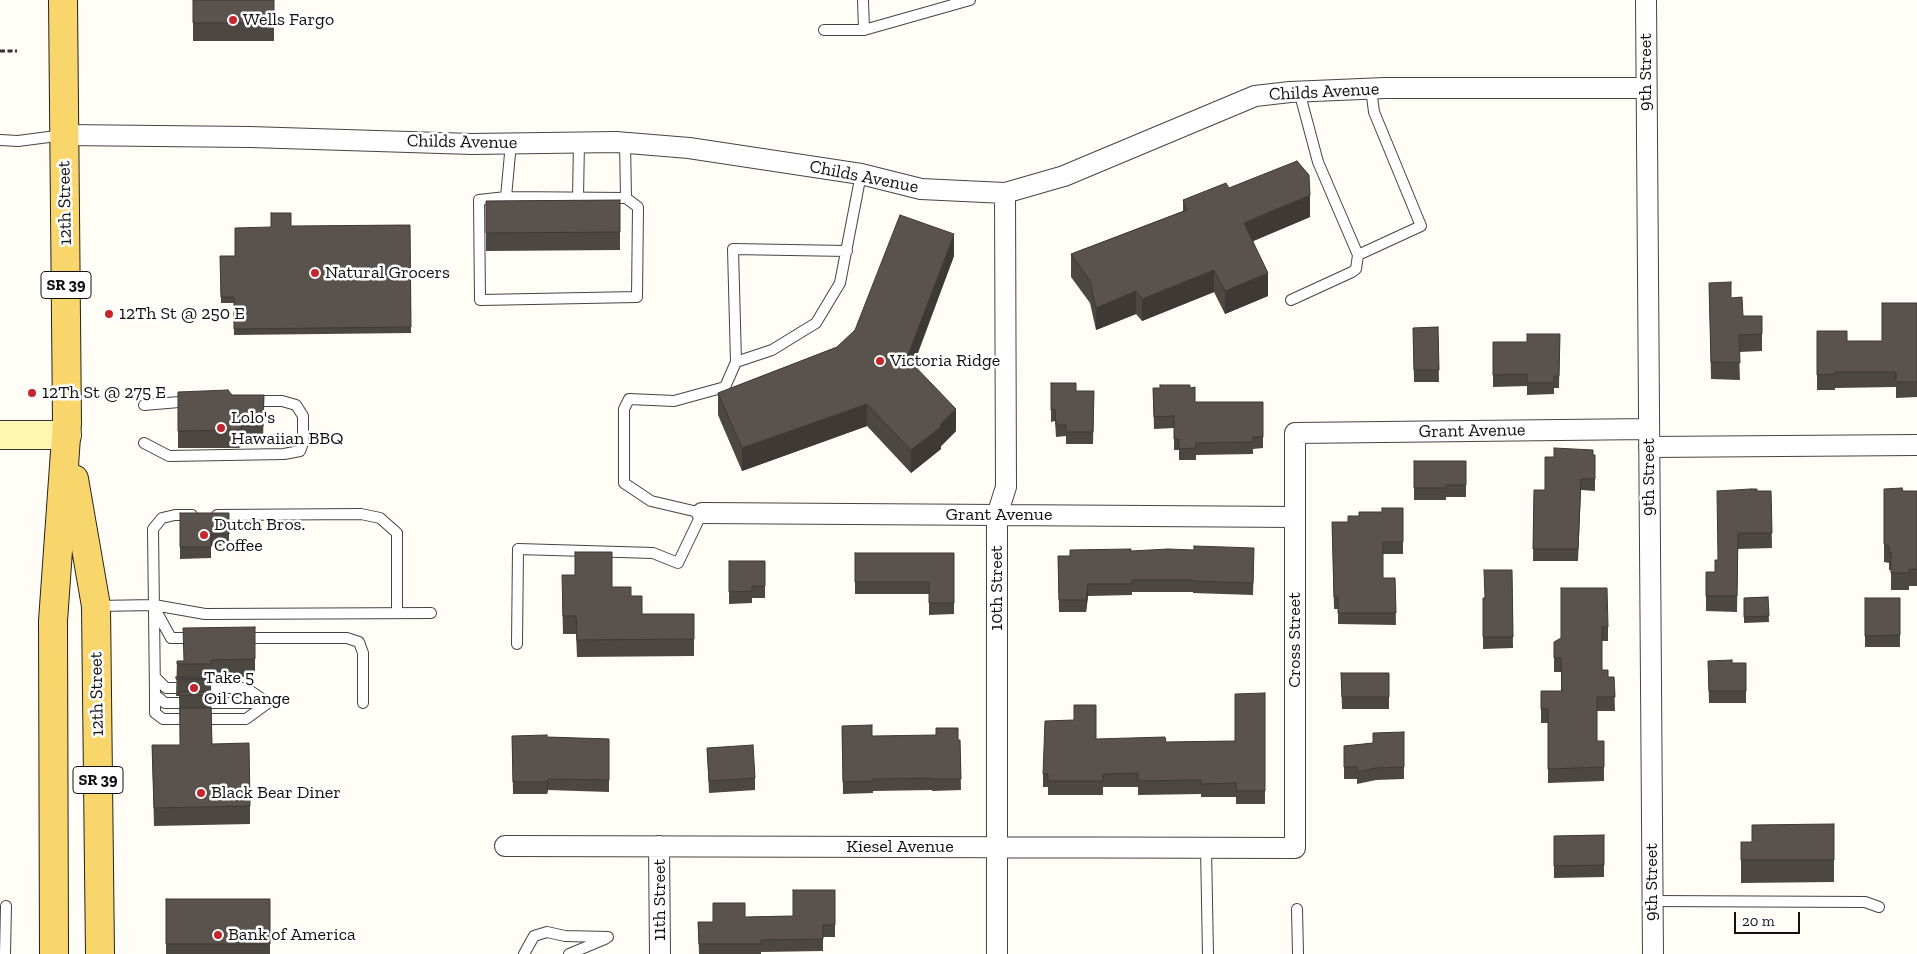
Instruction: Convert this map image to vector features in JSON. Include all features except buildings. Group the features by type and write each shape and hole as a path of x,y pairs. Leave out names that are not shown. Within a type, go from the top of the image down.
{"main road":[{"name":"12th Street","path":"54,954 53,621 67,436 64,0"},
{"name":"12th Street","path":"67,436 96,606 100,954"}],"street":[{"name":"9th Street","path":"1646,0 1653,954"},
{"name":"Childs Avenue","path":"64,135 250,137 472,144 625,142 689,148 861,174 921,189 1005,193 1064,176 1255,96 1299,91 1371,88 1646,88"},
{"name":"10th Street","path":"998,954 997,515 1006,487 1005,193"},
{"name":"Grant Avenue","path":"1295,433 1648,438 1917,445"},
{"name":"Cross Street","path":"1295,433 1295,848"},
{"path":"0,435 67,436"},
{"name":"Grant Avenue","path":"702,513 1295,517"},
{"name":"Kiesel Avenue","path":"505,846 1295,848"},
{"name":"11th Street","path":"659,846 660,954"}],"lane":[{"path":"863,0 864,30"},
{"path":"824,30 864,30 970,0"},
{"path":"1358,255 1421,226 1374,112 1371,88"},
{"path":"1291,300 1352,272 1356,269 1358,255 1318,162 1299,91"},
{"path":"0,140 18,141 64,135"},
{"path":"578,198 579,142"},
{"path":"625,142 626,198"},
{"path":"506,197 511,143"},
{"path":"736,362 772,350 816,323 840,284 861,174"},
{"path":"506,197 626,198 638,206 637,297 480,300 479,200 506,197"},
{"path":"518,644 518,549 653,553 678,563 702,513 651,501 624,483 624,409 629,399 674,401 725,386 736,362 733,249 847,251"},
{"path":"144,405 203,401"},
{"path":"144,443 169,456 284,454 300,451 303,442 303,416 296,405 282,401 243,401"},
{"path":"268,703 246,719 163,719 155,713 153,529 162,518 175,515 361,514 380,518 397,533 397,613"},
{"path":"96,606 154,606 205,614 431,613"},
{"path":"154,606 171,638 210,638"},
{"path":"230,638 347,638 359,642 363,653 364,703"},
{"path":"155,677 166,688 246,688 268,703"},
{"path":"155,695 165,703 268,703"},
{"path":"1206,848 1208,954"},
{"path":"1652,901 1865,902 1879,907"},
{"path":"6,906 6,954"},
{"path":"1297,909 1298,954"},
{"path":"524,954 534,936 547,932 565,936 608,937 569,954"}],"path":[{"path":"0,51 17,51"}],"place":[{"name":"Wells Fargo","path":"233,20"},
{"name":"Natural Grocers","path":"315,273"},
{"name":"12Th St @ 250 E","path":"109,314"},
{"name":"Victoria Ridge","path":"880,361"},
{"name":"12Th St @ 275 E","path":"32,393"},
{"name":"Lolo's Hawaiian BBQ","path":"221,428"},
{"name":"Dutch Bros. Coffee","path":"204,535"},
{"name":"Take 5 Oil Change","path":"194,688"},
{"name":"Black Bear Diner","path":"201,793"},
{"name":"Bank of America","path":"218,935"}]}
